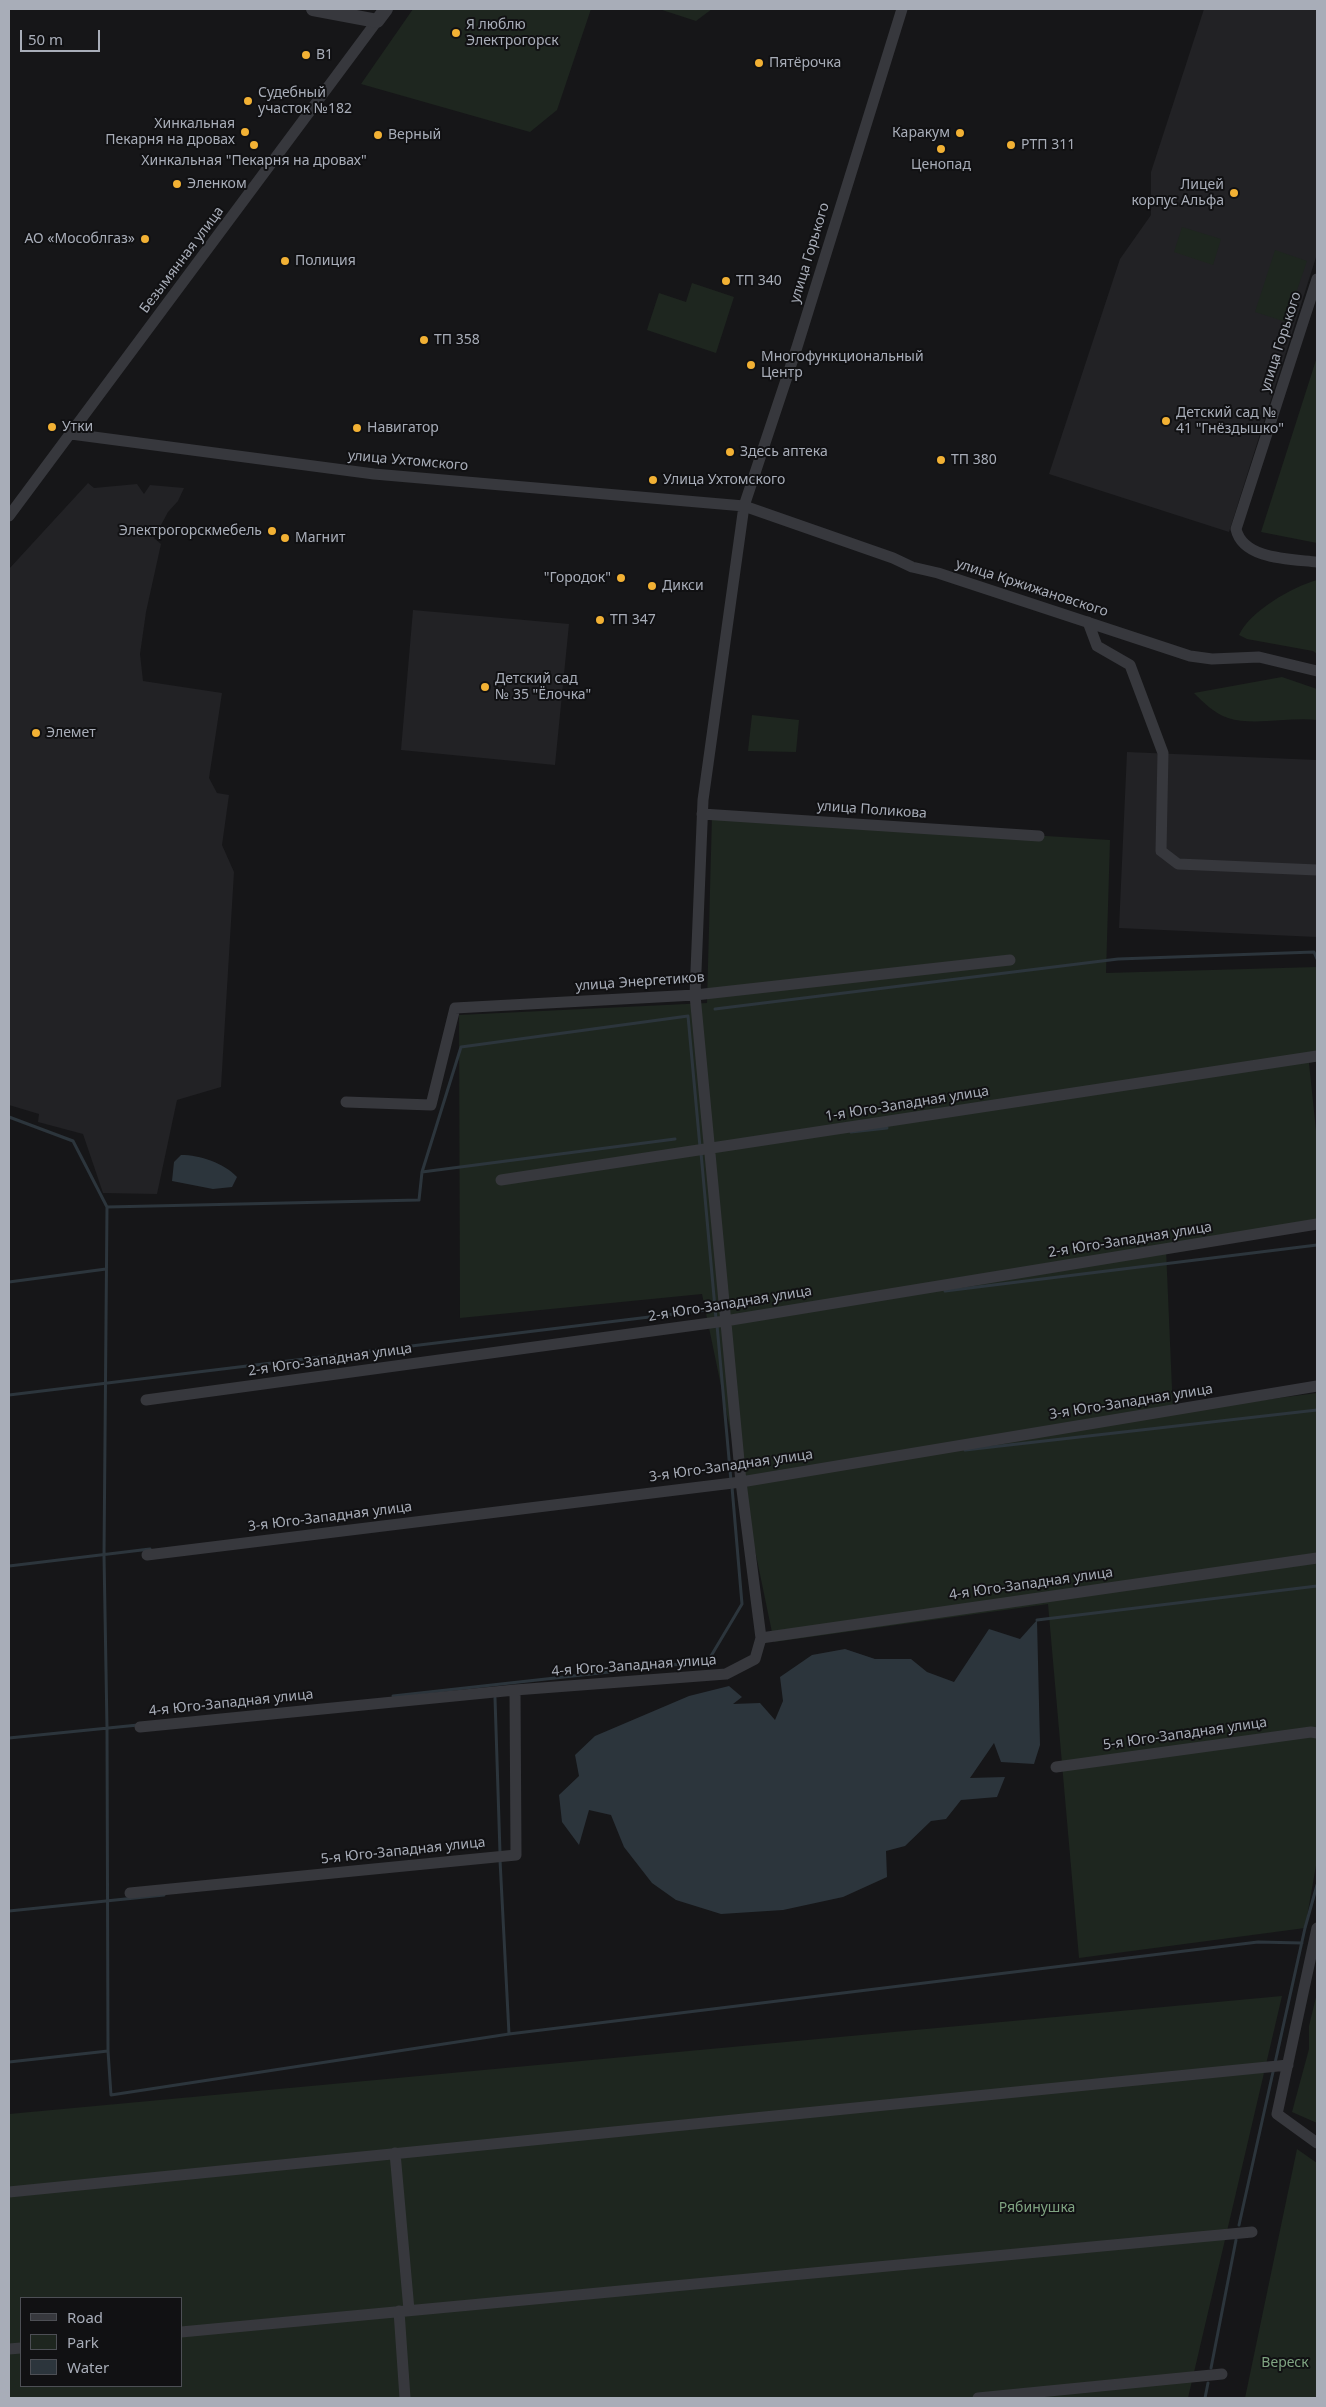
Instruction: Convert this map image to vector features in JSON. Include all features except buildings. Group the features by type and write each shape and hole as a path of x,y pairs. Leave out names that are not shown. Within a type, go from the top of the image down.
{"street":[{"path":"313,9 377,21 386,9"},
{"name":"улица Горького","path":"761,1638 741,1482 708,1149 695,995 702,814 744,506 797,347 902,9"},
{"name":"Безымянная улица","path":"9,516 377,21"},
{"name":"улица Горького","path":"1317,279 1237,533 1245,546 1256,551 1282,558 1317,562"},
{"name":"улица Ухтомского","path":"70,434 374,474 744,506"},
{"name":"улица Кржижановского","path":"744,506 893,558 912,567 938,573 1190,656 1212,658 1259,657 1317,671"},
{"path":"1088,622 1097,646 1130,665 1163,753 1161,851 1178,864 1317,870"},
{"name":"улица Поликова","path":"702,814 1039,836"},
{"name":"улица Энергетиков","path":"346,1102 430,1105 455,1008 695,995 1010,960"},
{"name":"1-я Юго-Западная улица","path":"501,1180 1317,1056"},
{"name":"2-я Юго-Западная улица","path":"146,1400 725,1321 1317,1224"},
{"name":"3-я Юго-Западная улица","path":"147,1555 741,1482 1317,1386"},
{"name":"4-я Юго-Западная улица","path":"140,1727 515,1690 726,1674 755,1659 761,1638 1317,1558"},
{"name":"5-я Юго-Западная улица","path":"130,1893 516,1855 515,1690"},
{"name":"5-я Юго-Западная улица","path":"1056,1767 1317,1733"},
{"path":"1317,1928 1277,2114 1317,2143"},
{"path":"9,2192 1288,2065"},
{"path":"395,2153 404,2310 405,2398"},
{"path":"182,2332 1252,2232"},
{"path":"978,2398 1222,2374"}],"shaded area":[{"name":"Лицей корпус Альфа","path":"1204,9 1317,9 1317,254 1229,532 1049,474 1120,259 1151,215 1151,172"},
{"path":"88,483 94,488 137,484 144,494 150,485 184,488 178,501 168,512 154,538 161,544 146,612 140,654 143,681 222,693 209,778 217,793 229,795 222,845 234,872 221,1087 177,1100 157,1194 103,1193 83,1134 38,1122 39,1114 9,1105 9,569"},
{"name":"Детский сад № 35 \"Ёлочка\"","path":"413,610 569,624 555,765 401,750"},
{"path":"1127,752 1317,760 1317,937 1119,928"}],"green space":[{"path":"413,9 591,9 557,110 530,132 361,84"},
{"path":"659,9 712,9 696,21"},
{"path":"1182,227 1221,239 1213,265 1174,252"},
{"path":"1275,250 1307,261 1286,322 1255,312"},
{"path":"692,283 734,297 716,353 647,330 659,293 686,302"},
{"path":"1317,357 1317,543 1261,532"},
{"path":"1317,580 1317,654 1313,651 1247,639 1239,635 1252,617 1273,601 1296,588"},
{"path":"1282,677 1317,689 1317,720 1248,721 1228,718 1205,704 1194,693"},
{"path":"752,715 799,720 796,752 748,751"},
{"path":"712,815 1110,840 1106,973 1317,967 1317,1061 1309,1063 1317,1140 1317,1227 1166,1249 1173,1412 1317,1393 1317,1860 1305,1928 1079,1958 1048,1604 774,1642 702,1294 460,1318 459,1015 707,1003"},
{"path":"1317,1993 1317,2123 1292,2112 1309,2049 1309,2026"},
{"name":"Рябинушка","path":"1282,1996 1188,2398 9,2398 9,2114"},
{"name":"Вереск","path":"1297,2149 1317,2163 1317,2398 1245,2398"}],"water":[{"path":"181,1155 204,1158 232,1172 237,1177 232,1187 213,1189 172,1181 174,1162"},
{"path":"1037,1620 1040,1745 1034,1764 1001,1762 994,1743 970,1778 1005,1777 997,1797 961,1800 946,1819 931,1821 905,1846 886,1851 887,1877 843,1897 783,1910 721,1914 676,1900 652,1883 624,1847 611,1815 589,1810 579,1845 562,1822 559,1795 579,1776 575,1755 595,1736 689,1696 729,1686 742,1697 733,1704 760,1703 775,1720 783,1701 780,1677 812,1655 845,1649 875,1659 911,1659 927,1672 954,1682 989,1629 1020,1639"}],"waterway":[{"path":"715,1009 1118,959 1314,952 1317,959"},
{"path":"107,1207 419,1200 422,1172 461,1047 688,1016 700,1147"},
{"path":"9,1117 73,1141 107,1207 104,1555 107,1728 108,2051 111,2095 509,2034 1258,1942 1302,1943"},
{"path":"851,1132 887,1128"},
{"path":"422,1172 675,1139"},
{"path":"701,1153 716,1319"},
{"path":"945,1291 1317,1245"},
{"path":"9,1282 106,1269"},
{"path":"9,1395 715,1309"},
{"path":"717,1325 731,1481"},
{"path":"965,1450 1317,1410"},
{"path":"393,1696 708,1661 742,1604 732,1487"},
{"path":"9,1566 150,1549"},
{"path":"1037,1620 1317,1586"},
{"path":"495,1698 500,1853"},
{"path":"9,1738 138,1725"},
{"path":"500,1860 509,2034"},
{"path":"1239,2225 1305,1928 1317,1885"},
{"path":"9,1911 164,1895"},
{"path":"9,2062 108,2051"},
{"path":"1211,2368 1236,2240"},
{"path":"1205,2398 1208,2383"}],"place":[{"name":"Я люблю Электрогорск","path":"456,33"},
{"name":"B1","path":"306,55"},
{"name":"Пятёрочка","path":"759,63"},
{"name":"Судебный участок №182","path":"248,101"},
{"name":"Хинкальная Пекарня на дровах","path":"245,132"},
{"name":"Каракум","path":"960,133"},
{"name":"Верный","path":"378,135"},
{"name":"Хинкальная \"Пекарня на дровах\"","path":"254,145"},
{"name":"РТП 311","path":"1011,145"},
{"name":"Ценопад","path":"941,149"},
{"name":"Эленком","path":"177,184"},
{"name":"Лицей корпус Альфа","path":"1234,193"},
{"name":"АО «Мособлгаз»","path":"145,239"},
{"name":"Полиция","path":"285,261"},
{"name":"ТП 340","path":"726,281"},
{"name":"ТП 358","path":"424,340"},
{"name":"Многофункциональный Центр","path":"751,365"},
{"name":"Детский сад № 41 \"Гнёздышко\"","path":"1166,421"},
{"name":"Утки","path":"52,427"},
{"name":"Навигатор","path":"357,428"},
{"name":"Здесь аптека","path":"730,452"},
{"name":"ТП 380","path":"941,460"},
{"name":"Улица Ухтомского","path":"653,480"},
{"name":"Электрогорскмебель","path":"272,531"},
{"name":"Магнит","path":"285,538"},
{"name":"\"Городок\"","path":"621,578"},
{"name":"Дикси","path":"652,586"},
{"name":"ТП 347","path":"600,620"},
{"name":"Детский сад № 35 \"Ёлочка\"","path":"485,687"},
{"name":"Элемет","path":"36,733"}]}
